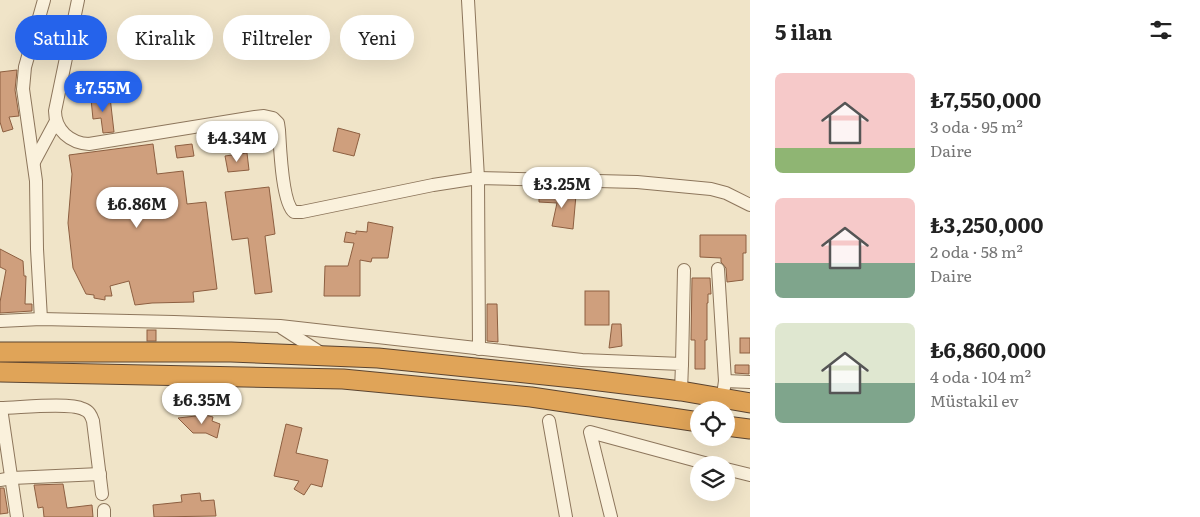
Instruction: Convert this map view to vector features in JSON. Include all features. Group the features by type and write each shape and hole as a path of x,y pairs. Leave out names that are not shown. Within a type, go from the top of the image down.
{"highway":[{"path":"0,352 231,352 378,358 492,368 681,392 724,390 750,403"},
{"path":"0,372 343,379 531,397 690,421"},
{"path":"735,427 750,429"}],"street":[{"path":"41,319 34,162 25,110 23,78 24,67 44,0"},
{"path":"34,162 56,121 56,105 78,0"},
{"path":"468,0 478,178 479,349"},
{"path":"56,121 61,130 71,139 89,144 256,117 273,118 278,123 288,204 291,210 298,212 478,178 637,182 711,189 726,193 750,205"},
{"path":"718,269 724,390 750,382"},
{"path":"681,392 684,270"},
{"path":"0,321 41,319 280,326 582,360 682,364"},
{"path":"280,326 326,356"},
{"path":"17,517 6,479 0,408 70,406 85,410 91,415 102,494"},
{"path":"549,421 566,517"},
{"path":"611,517 590,432 690,459"},
{"path":"735,472 750,476"},
{"path":"6,479 100,474"}],"building":[{"path":"17,70 15,90 19,116 9,117 13,129 3,132 0,122 0,72"},
{"path":"110,97 114,132 103,133 101,118 93,119 91,99"},
{"path":"338,128 360,134 354,156 333,151"},
{"path":"153,144 157,174 183,171 187,204 206,202 217,289 193,292 194,302 135,305 129,281 110,286 112,296 105,296 105,300 94,298 94,295 86,294 73,268 68,223 72,174 69,155"},
{"path":"192,144 194,156 177,158 175,146"},
{"path":"247,153 249,170 228,172 225,156"},
{"path":"269,187 275,234 265,236 272,292 255,294 248,238 232,240 225,192"},
{"path":"539,195 576,195 573,229 552,226 557,203 539,202"},
{"path":"368,222 393,227 388,258 372,258 371,262 360,260 360,296 324,296 325,266 348,266 354,243 344,242 346,232 356,234 356,231 367,232"},
{"path":"700,235 746,235 746,253 743,253 743,280 727,282 726,268 721,262 721,258 700,257"},
{"path":"0,249 23,261 24,276 26,276 25,304 32,304 32,311 0,313 0,302 6,270 0,267"},
{"path":"692,278 710,278 711,294 708,294 707,303 705,369 695,369 695,340 691,340"},
{"path":"585,291 609,291 609,325 585,325"},
{"path":"487,304 497,304 498,342 487,341"},
{"path":"612,324 621,324 622,346 609,348"},
{"path":"147,330 156,330 156,341 147,341"},
{"path":"740,338 750,338 750,353 740,353"},
{"path":"735,365 749,365 749,374 735,373"},
{"path":"205,415 213,417 212,421 220,424 217,438 206,433 193,433 178,418"},
{"path":"286,424 302,428 296,453 328,460 322,487 311,484 304,495 294,489 299,481 274,476"},
{"path":"63,484 67,508 92,505 93,517 44,517 43,507 38,508 34,485"},
{"path":"0,488 4,488 8,513 0,514"},
{"path":"200,493 201,501 214,500 216,516 154,517 153,505 182,502 181,495"}]}
